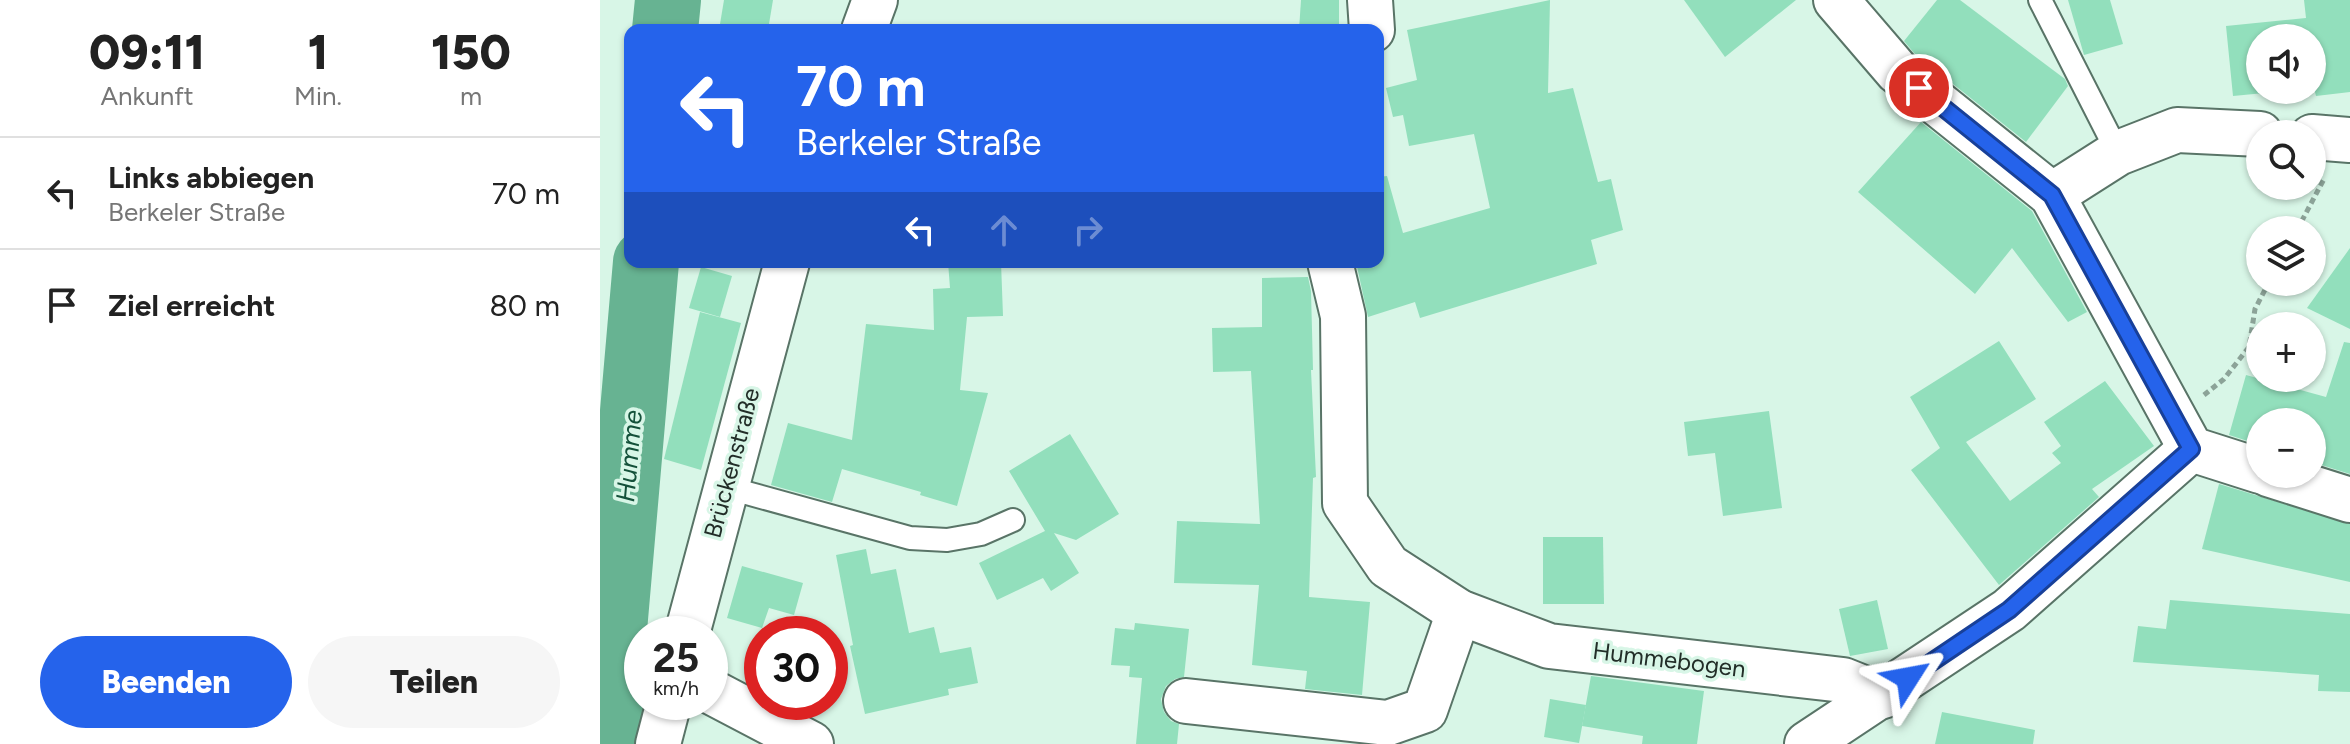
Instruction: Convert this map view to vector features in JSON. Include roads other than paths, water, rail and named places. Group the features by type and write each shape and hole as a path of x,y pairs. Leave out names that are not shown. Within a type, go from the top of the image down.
{"street":[{"path":"866,24 875,0"},
{"path":"1370,0 1372,24"},
{"path":"1836,0 1897,71 2052,195 2191,449 2246,467"},
{"path":"2052,195 2118,153 2177,130 2246,133"},
{"name":"Hummebogen","path":"1331,268 1343,316 1345,503 1388,566 1459,612 1549,646 1843,680 1883,696"},
{"name":"Brückenstraße","path":"692,616 783,277"},
{"path":"1807,744 2009,610 2191,449"},
{"path":"2312,488 2350,500"},
{"path":"1186,701 1388,723 1425,710 1459,612"},
{"path":"728,700 811,744"}],"lane":[{"path":"2040,0 2118,153"},
{"path":"725,487 910,538 947,540 981,534 1013,520"}],"waterway":[{"name":"Humme","path":"666,24 668,0"},
{"name":"Humme","path":"624,744 610,676 645,268"}]}
